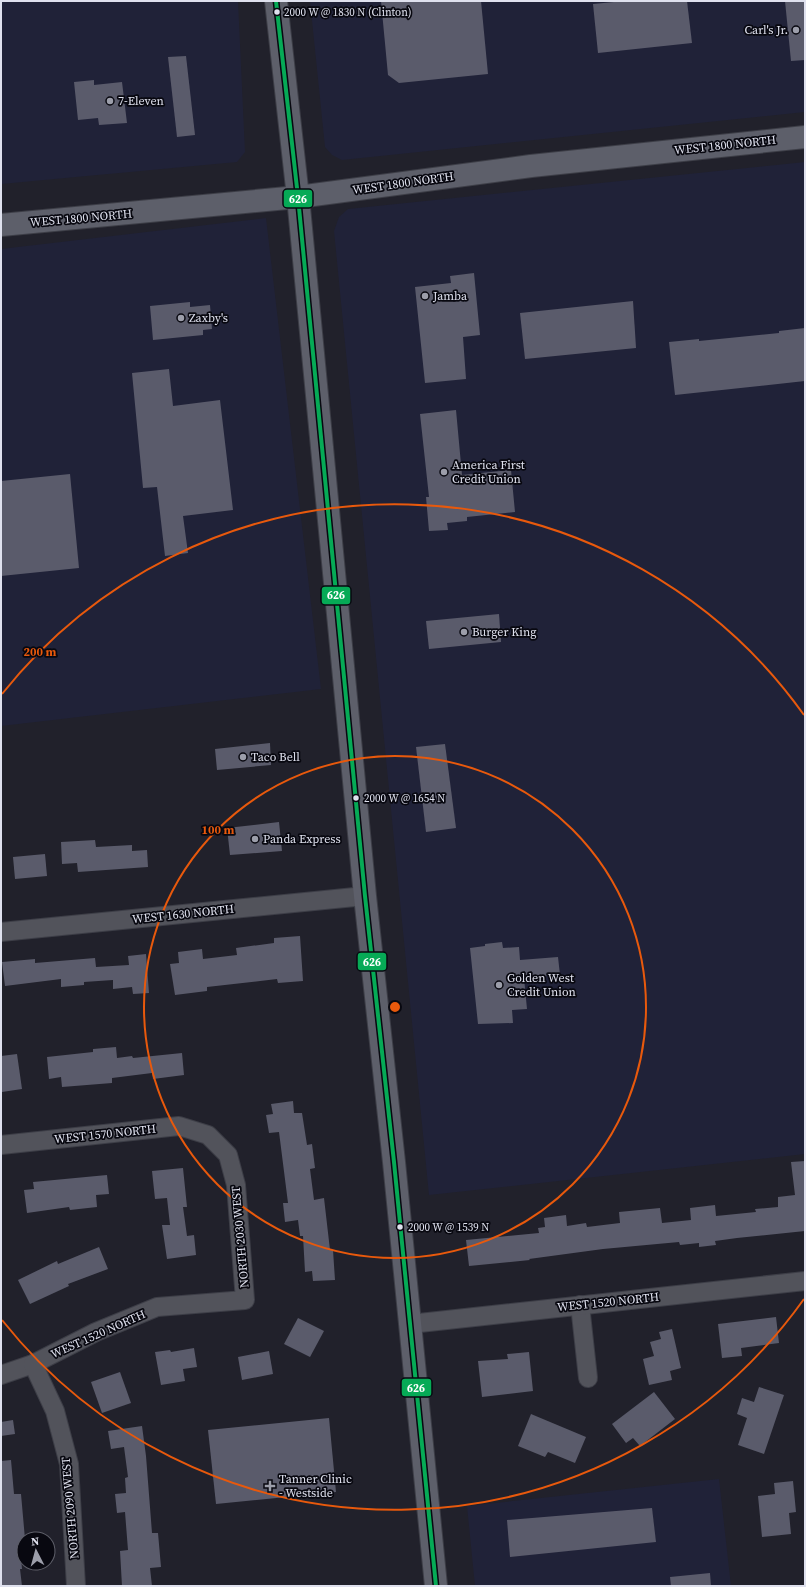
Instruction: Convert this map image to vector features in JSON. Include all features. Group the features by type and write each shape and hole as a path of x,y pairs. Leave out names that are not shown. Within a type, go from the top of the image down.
{"main road":[{"path":"276,1 298,197 365,896 392,1139 436,1586"},
{"name":"WEST 1800 NORTH","path":"1,225 298,197 531,166 805,137"}],"street":[{"name":"WEST 1630 NORTH","path":"1,932 365,896"},
{"name":"WEST 1570 NORTH","path":"1,1145 179,1126 208,1135"},
{"name":"NORTH 2030 WEST","path":"208,1135 228,1155 236,1185 245,1300"},
{"name":"WEST 1520 NORTH","path":"410,1324 805,1281"},
{"name":"WEST 1520 NORTH","path":"1,1375 33,1364 96,1332 156,1307 245,1300"},
{"path":"580,1305 588,1378"},
{"name":"NORTH 2090 WEST","path":"33,1364 55,1411 69,1464 76,1586"}],"shaded area":[{"path":"1,1 238,1 245,152 237,162 1,184"},
{"path":"310,1 805,1 805,112 342,160 332,155 325,147"},
{"path":"805,162 805,1154 429,1195 334,231 339,217 348,209"},
{"path":"266,218 321,689 1,726 1,249"},
{"path":"719,1479 731,1586 475,1586 467,1506"}],"building":[{"path":"381,1 481,1 488,74 399,83 388,75"},
{"path":"624,1 687,1 692,43 598,53 593,4"},
{"name":"Carl's Jr.","path":"785,1 805,1 805,60 791,61"},
{"name":"7-Eleven","path":"186,56 195,135 177,137 168,57"},
{"name":"7-Eleven","path":"94,80 94,85 122,82 127,123 99,125 98,118 78,120 74,82"},
{"path":"474,273 480,335 463,337 466,379 425,383 415,287 451,283 450,276"},
{"path":"633,301 636,348 525,359 520,313"},
{"name":"Zaxby's","path":"190,302 190,307 210,305 212,329 203,330 203,335 153,340 150,306"},
{"path":"805,328 805,381 675,395 669,342 699,339 699,341 779,333 779,331"},
{"path":"169,369 173,406 220,400 233,510 183,516 188,553 165,556 157,487 143,488 132,373"},
{"name":"America First Credit Union","path":"456,410 462,475 511,470 515,512 467,517 467,521 447,523 448,530 429,531 426,497 429,497 420,414"},
{"path":"70,474 79,568 1,576 1,481"},
{"name":"Burger King","path":"499,614 501,642 429,649 426,621"},
{"name":"Taco Bell","path":"270,743 271,765 217,770 215,749"},
{"path":"445,744 456,828 426,832 416,747"},
{"name":"Panda Express","path":"279,822 282,851 230,855 227,828"},
{"path":"95,840 96,847 132,845 132,851 147,850 148,867 78,872 77,863 62,864 61,842"},
{"path":"45,854 47,876 15,879 13,857"},
{"path":"300,936 303,981 278,983 277,979 207,987 207,991 175,995 170,964 179,963 178,952 202,949 203,959 237,955 236,948 274,943 274,938"},
{"name":"Golden West Credit Union","path":"502,942 503,948 519,947 520,960 558,957 560,975 524,978 527,1009 512,1010 513,1023 478,1024 470,948"},
{"path":"146,954 149,993 133,994 132,987 113,989 113,980 84,982 84,985 61,987 61,979 5,986 2,962 35,959 35,963 95,958 96,967 129,965 128,956"},
{"path":"116,1047 117,1058 132,1056 133,1058 182,1053 184,1075 153,1079 152,1073 112,1078 112,1083 62,1087 61,1077 49,1079 47,1057 93,1052 93,1049"},
{"path":"17,1054 22,1089 2,1092 1,1056"},
{"path":"293,1101 294,1113 302,1113 307,1145 312,1144 315,1168 310,1169 314,1200 324,1198 330,1250 333,1250 335,1280 313,1281 312,1271 305,1272 303,1236 300,1236 298,1220 285,1222 283,1203 288,1203 279,1132 269,1133 266,1115 273,1114 271,1104"},
{"path":"805,1161 805,1231 715,1241 716,1245 699,1247 699,1243 680,1245 679,1242 603,1249 529,1259 530,1260 469,1266 466,1240 539,1233 538,1228 545,1227 544,1218 566,1215 567,1226 586,1223 587,1227 620,1223 619,1212 660,1208 662,1223 691,1220 690,1208 715,1205 716,1216 756,1212 755,1209 778,1207 778,1197 795,1195 791,1162"},
{"path":"183,1168 187,1207 183,1207 187,1236 194,1235 196,1255 167,1259 162,1225 170,1225 167,1198 155,1199 152,1171"},
{"path":"107,1175 109,1194 96,1195 97,1207 70,1210 69,1207 27,1213 24,1190 34,1189 33,1182"},
{"path":"99,1247 108,1269 68,1284 69,1286 30,1304 18,1280 57,1261 58,1264"},
{"path":"776,1317 779,1343 741,1348 742,1356 722,1358 718,1324"},
{"path":"298,1318 324,1331 310,1357 284,1344"},
{"path":"672,1329 681,1368 670,1371 672,1380 649,1385 643,1359 654,1356 650,1342 661,1339 659,1332"},
{"path":"194,1348 197,1367 183,1369 185,1381 161,1385 155,1352 170,1350 171,1352"},
{"path":"269,1351 273,1374 242,1380 238,1357"},
{"path":"529,1352 533,1391 482,1397 478,1361 508,1359 507,1354"},
{"path":"120,1372 131,1403 102,1413 91,1382"},
{"path":"759,1387 784,1395 764,1454 738,1445 747,1418 737,1414 742,1398 754,1402"},
{"path":"654,1392 675,1419 640,1446 633,1438 626,1443 612,1424"},
{"path":"531,1414 586,1437 575,1463 548,1452 545,1457 518,1446"},
{"path":"329,1418 336,1492 216,1504 208,1430"},
{"path":"13,1420 15,1434 1,1436 1,1422"},
{"path":"142,1426 152,1533 158,1533 161,1567 150,1568 152,1586 122,1586 120,1551 128,1550 125,1512 117,1513 115,1494 126,1493 125,1478 128,1477 124,1447 111,1449 108,1431"},
{"path":"11,1460 14,1494 21,1494 24,1531 16,1531 16,1571 20,1571 22,1586 1,1586 1,1461"},
{"path":"793,1481 796,1512 789,1513 791,1534 762,1537 758,1496 775,1494 774,1483"},
{"path":"652,1508 656,1542 510,1557 507,1520"},
{"path":"710,1573 711,1586 671,1586 670,1577"}],"transit line":[{"name":"626","path":"276,1 298,197 365,896 394,1162 436,1586"}],"place":[{"name":"2000 W @ 1830 N (Clinton)","path":"277,12"},
{"name":"Carl's Jr.","path":"796,30"},
{"name":"7-Eleven","path":"110,101"},
{"name":"Jamba","path":"425,296"},
{"name":"Zaxby's","path":"181,318"},
{"name":"America First Credit Union","path":"444,472"},
{"name":"Burger King","path":"464,632"},
{"name":"Taco Bell","path":"243,757"},
{"name":"2000 W @ 1654 N","path":"356,798"},
{"name":"Panda Express","path":"255,839"},
{"name":"Golden West Credit Union","path":"499,985"},
{"name":"2000 W @ 1539 N","path":"400,1227"},
{"name":"Tanner Clinic - Westside","path":"270,1486"}]}
